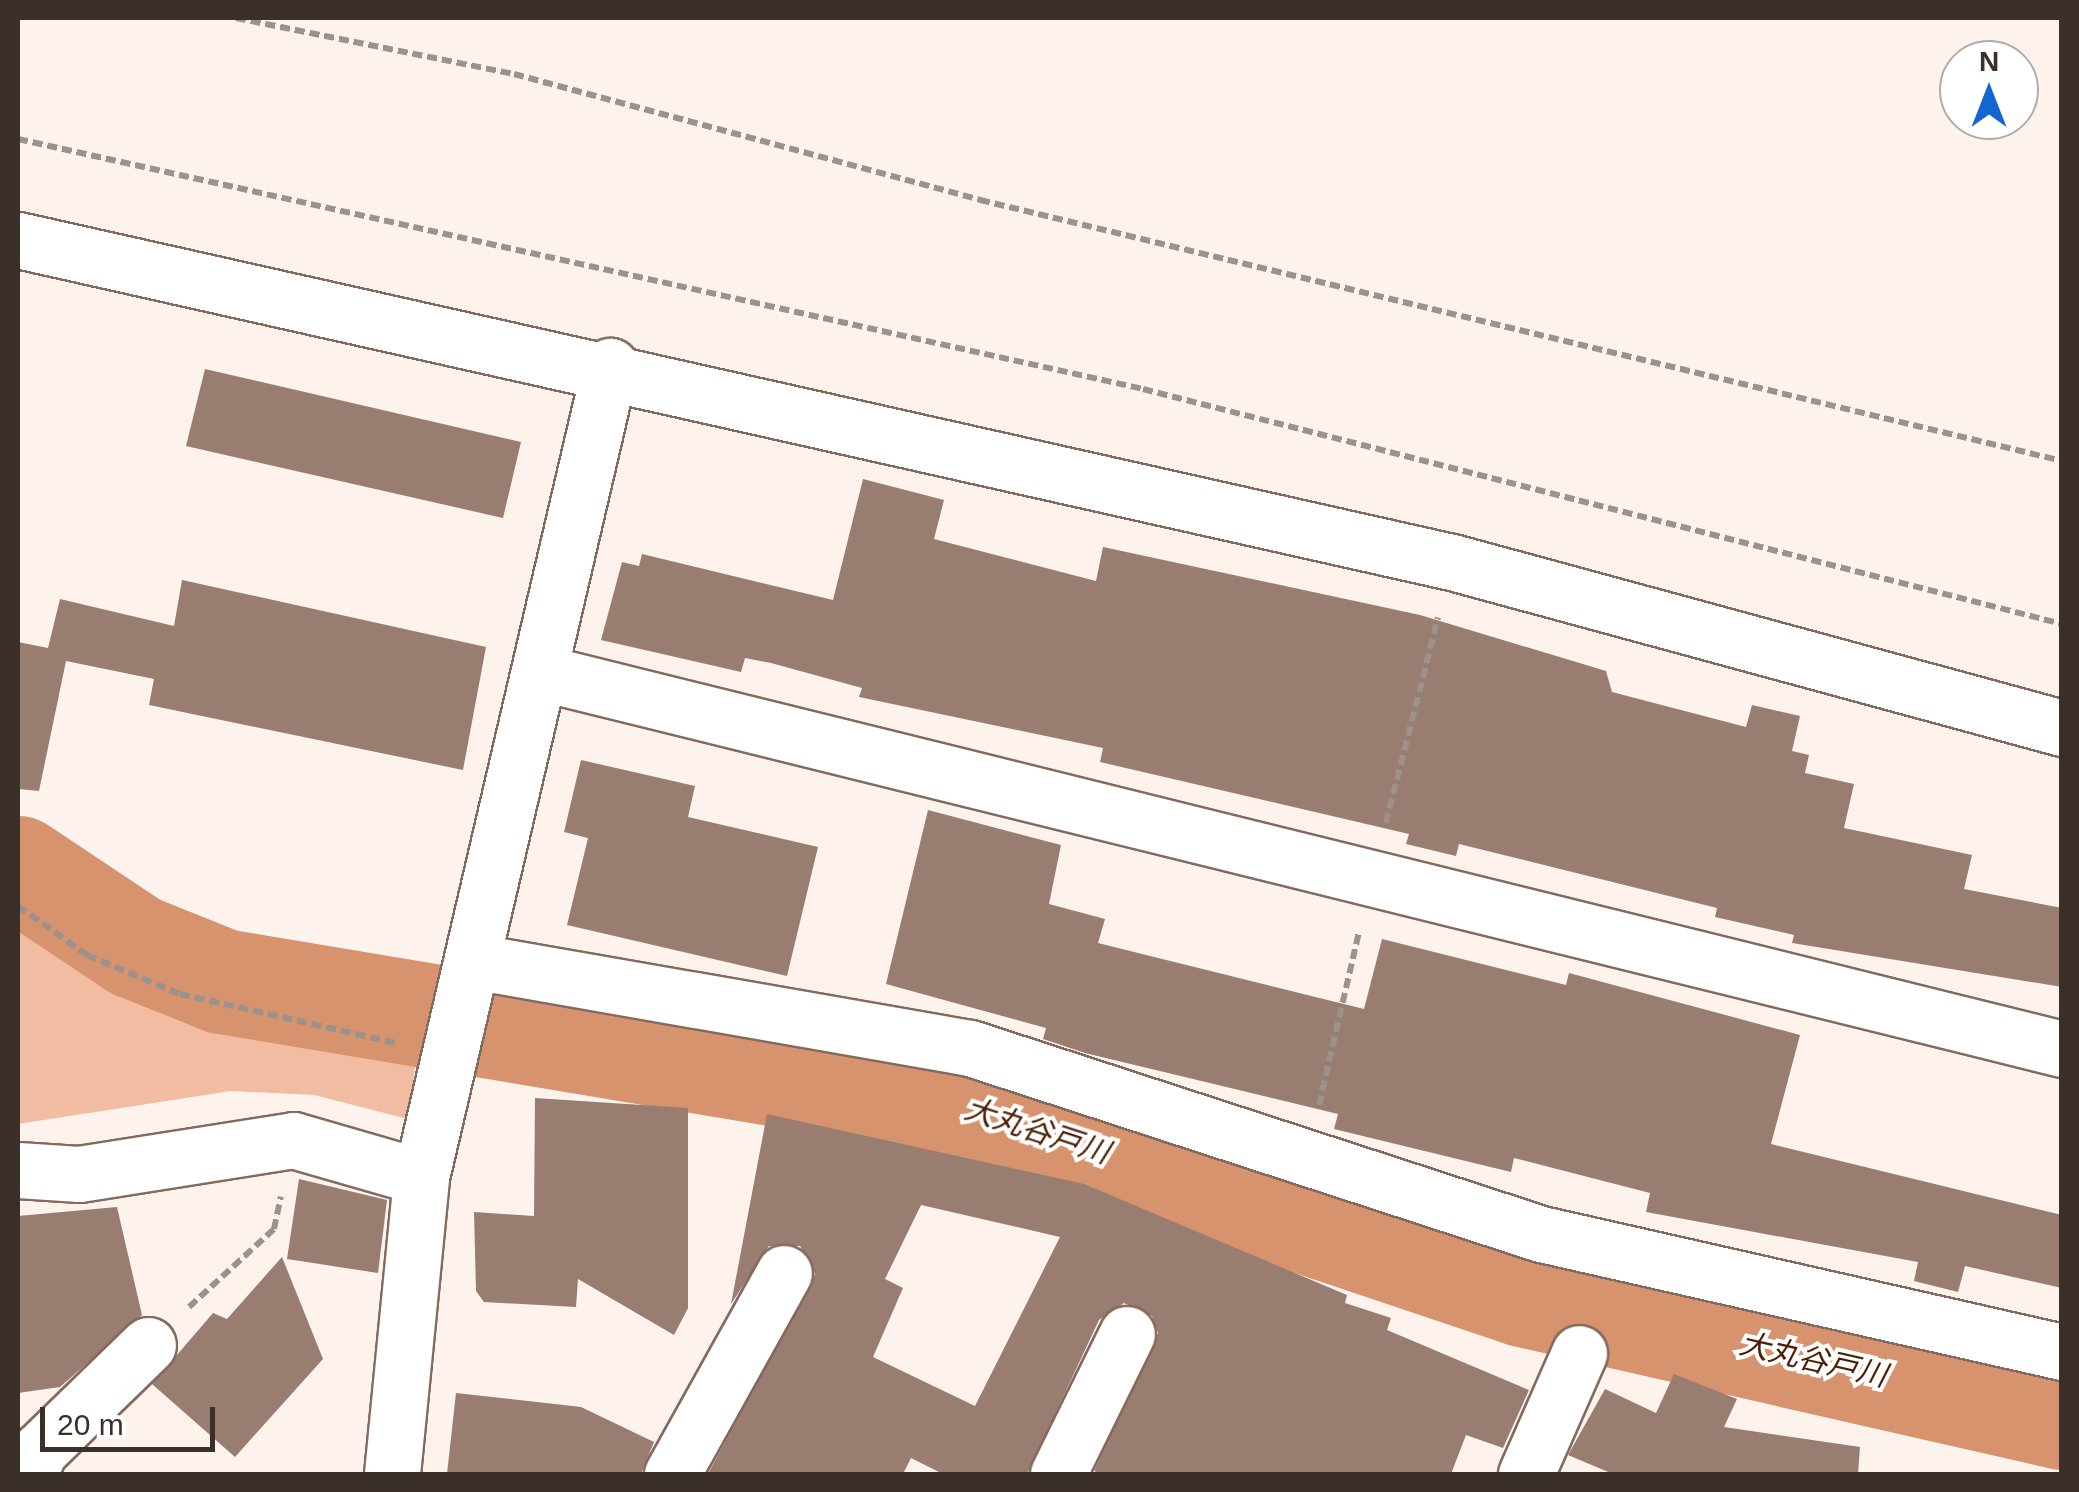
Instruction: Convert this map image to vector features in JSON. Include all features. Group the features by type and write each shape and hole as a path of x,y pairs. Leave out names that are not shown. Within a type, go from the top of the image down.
{"street":[{"path":"18,240 610,366 1452,562 2062,728"},
{"path":"392,1474 421,1177 543,673 610,366"},
{"path":"543,673 2062,1049"},
{"path":"470,970 970,1048 1542,1234 2062,1352"},
{"path":"18,1170 80,1174 294,1140 421,1177"},
{"path":"672,1474 784,1273"},
{"path":"1058,1474 1127,1334"},
{"path":"30,1474 38,1451 148,1345"},
{"path":"1526,1474 1579,1353"}],"path":[{"path":"236,18 514,74 980,200 2062,460"},
{"path":"18,139 1162,393 2062,624"},
{"path":"1306,1159 1452,562"},
{"path":"18,906 87,954 180,994 282,1024 453,1046"},
{"path":"148,1345 274,1229 294,1140"}],"shaded area":[{"path":"18,893 137,967 245,1005 419,1037 408,1119 314,1095 231,1091 18,1124"}],"building":[{"path":"205,369 521,442 503,518 186,446"},
{"path":"863,479 944,500 934,539 1096,581 1103,547 1420,615 1606,671 1612,692 1746,727 1752,705 1800,716 1792,751 1809,755 1805,773 1854,784 1844,828 1972,855 1964,889 2062,908 2062,987 1792,943 1794,935 1715,917 1717,908 1459,844 1456,856 1406,844 1409,834 1100,762 1103,748 859,697 862,688 771,663 745,658 741,672 601,640 622,562 639,566 642,554 833,600"},
{"path":"182,580 486,647 463,770 149,705 154,679 66,661 39,791 18,789 18,642 48,648 60,599 174,626"},
{"path":"581,760 695,786 688,817 818,847 787,976 567,925 588,838 564,832"},
{"path":"928,810 1061,845 1049,904 1105,919 1098,943 1364,1009 1382,939 1566,985 1569,973 1800,1035 1771,1144 2062,1215 2062,1288 1965,1266 1958,1292 1914,1281 1918,1262 1646,1212 1650,1193 1514,1158 1511,1172 1334,1129 1338,1114 1085,1053 1043,1039 1046,1028 886,984"},
{"path":"535,1098 688,1108 688,1308 674,1335 578,1279 576,1307 484,1302 476,1291 474,1212 534,1216"},
{"path":"767,1114 1084,1184 1347,1295 1345,1303 1391,1318 1387,1330 1529,1390 1503,1448 1466,1435 1451,1474 1102,1474 1094,1471 1158,1333 1152,1316 1124,1303 1099,1320 1027,1474 943,1474 911,1458 903,1474 708,1474 815,1274 800,1246 769,1246 731,1304","holes":["921,1205 1060,1237 975,1406 873,1357 903,1288 885,1279"]},
{"path":"299,1179 387,1200 378,1273 287,1259"},
{"path":"117,1207 142,1315 60,1387 18,1393 18,1216"},
{"path":"282,1257 323,1359 235,1457 152,1384 213,1313 227,1319"},
{"path":"1674,1374 1737,1399 1724,1427 1860,1447 1858,1474 1613,1474 1568,1455 1605,1389 1656,1413"},
{"path":"456,1393 581,1407 654,1442 641,1474 447,1474"}],"waterway":[{"name":"大丸谷戸川","path":"18,868 135,946 222,981 958,1104 1523,1294 2062,1417"}]}
